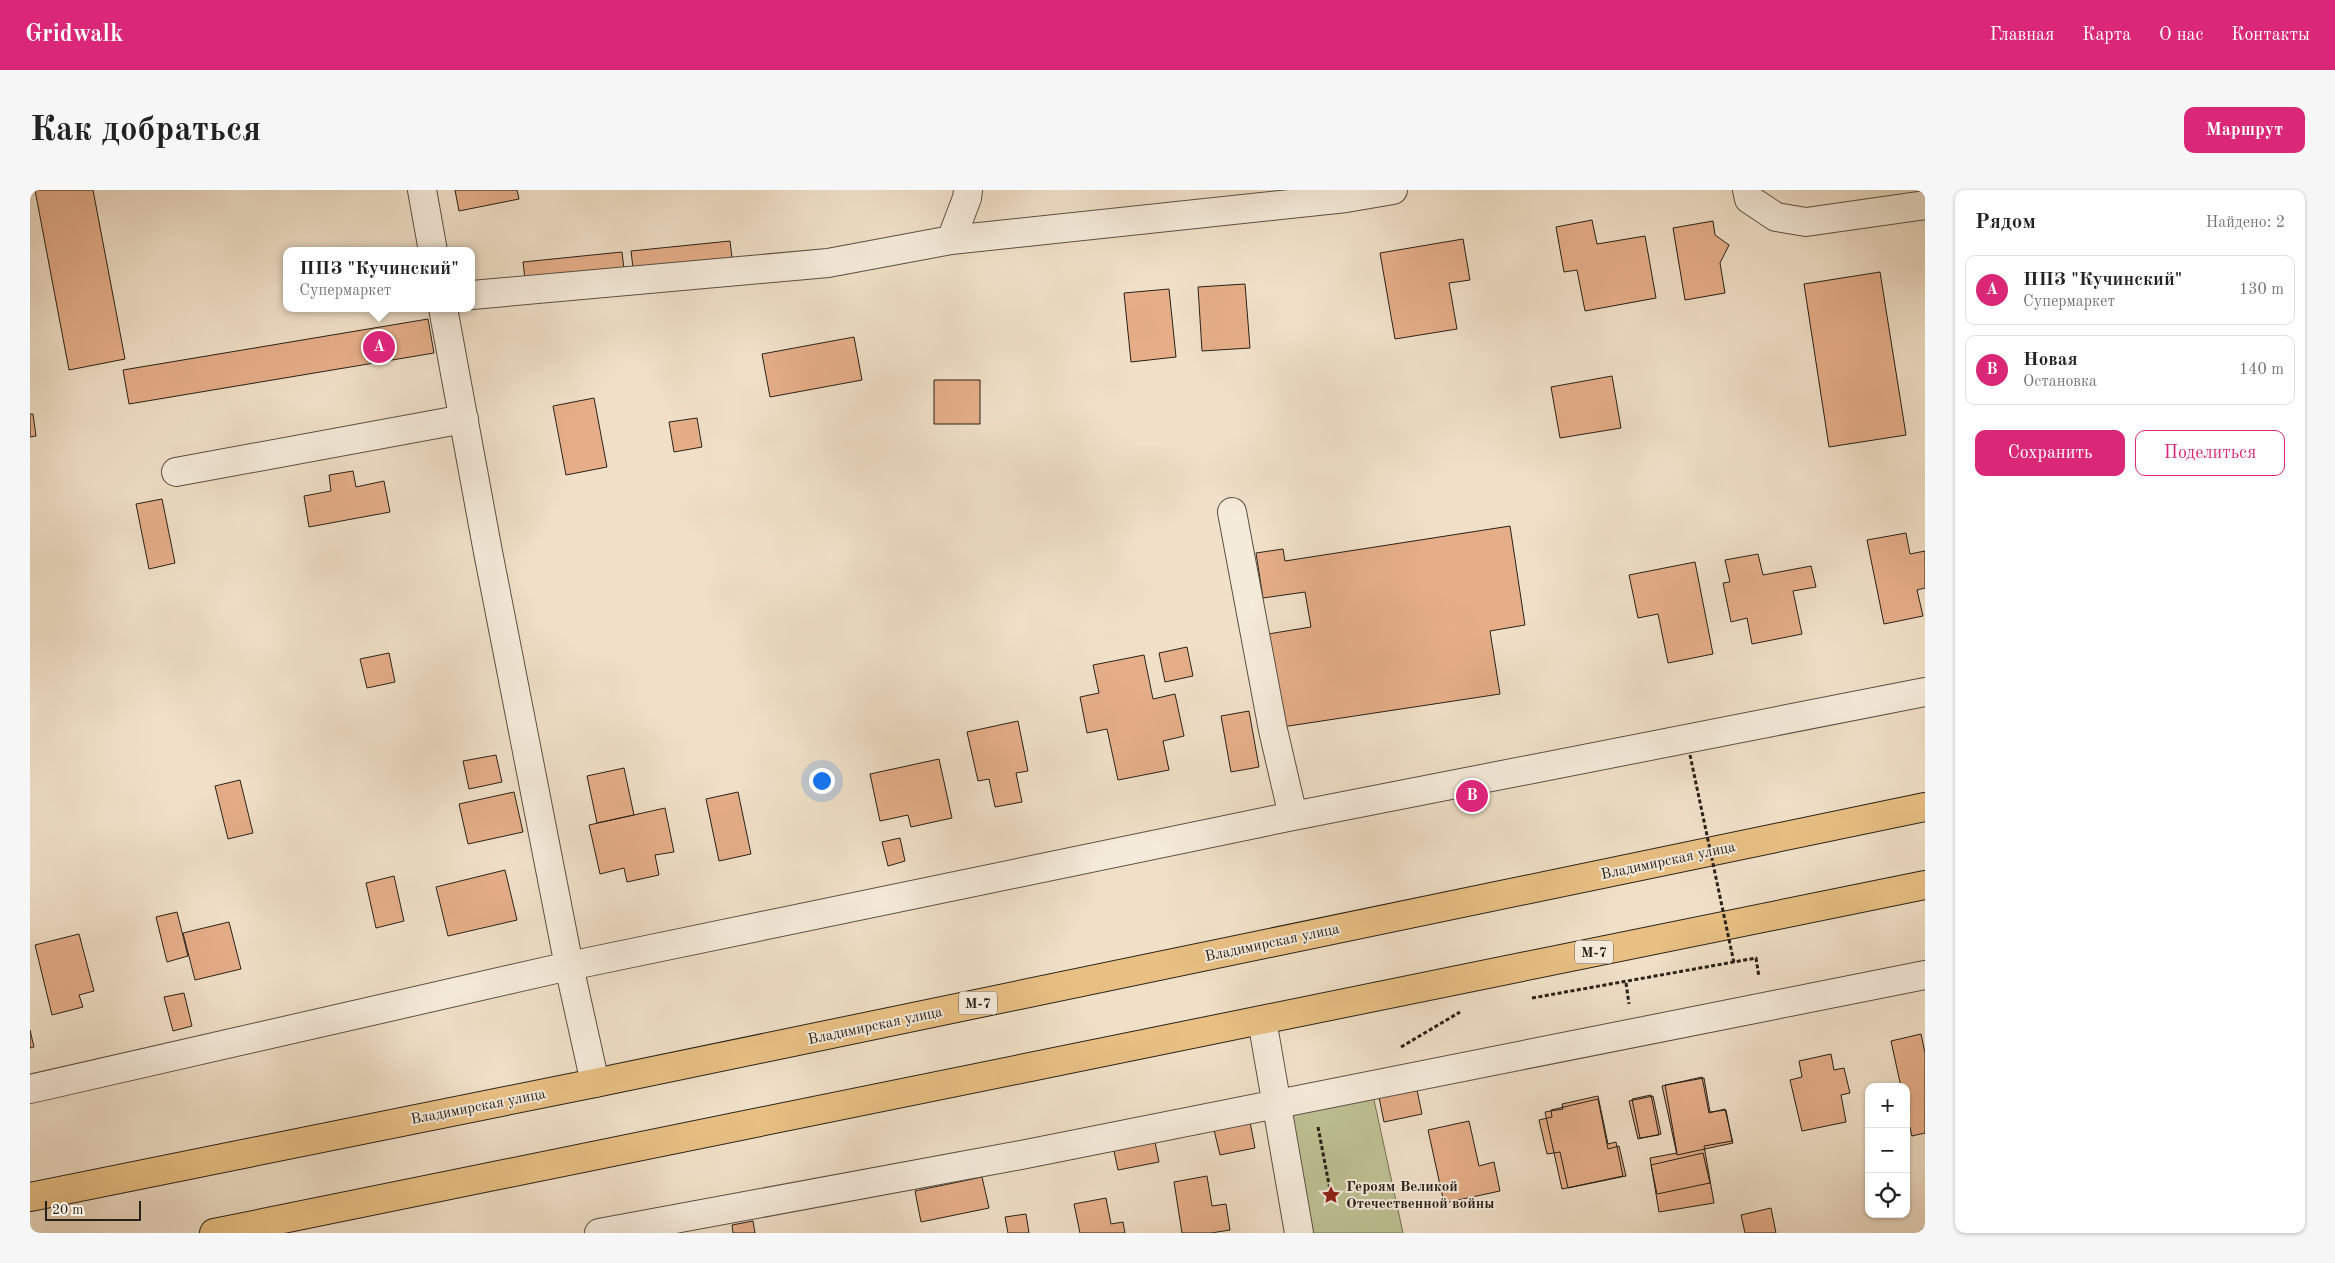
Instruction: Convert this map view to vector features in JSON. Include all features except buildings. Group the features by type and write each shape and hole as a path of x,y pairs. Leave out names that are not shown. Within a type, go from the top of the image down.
{"highway":[{"name":"Владимирская улица","path":"30,1197 595,1083 1925,807"},
{"name":"М-7","path":"214,1233 1925,885"}],"street":[{"path":"422,190 432,247"},
{"path":"950,240 967,198 968,190"},
{"path":"475,295 828,263 950,240 1346,198 1393,190"},
{"path":"1747,190 1749,199 1776,217 1806,222 1925,205"},
{"path":"444,312 569,966 595,1083"},
{"path":"176,472 464,419"},
{"path":"1232,512 1272,730 1293,816"},
{"path":"30,1089 569,966 1293,816 1925,692"},
{"path":"600,1233 1022,1155 1925,975"},
{"path":"1262,1020 1299,1233"}],"path":[{"path":"1531,998 1734,963 1690,755"},
{"path":"1397,1049 1465,1010"},
{"path":"1313,1097 1331,1195"}],"green space":[{"path":"1372,1091 1403,1233 1305,1233 1282,1107"}],"place":[{"name":"ППЗ \"Кучинский\"","path":"379,347"},
{"name":"Новая","path":"1472,796"},
{"name":"Героям Великой Отечественной войны","path":"1331,1195"}]}
